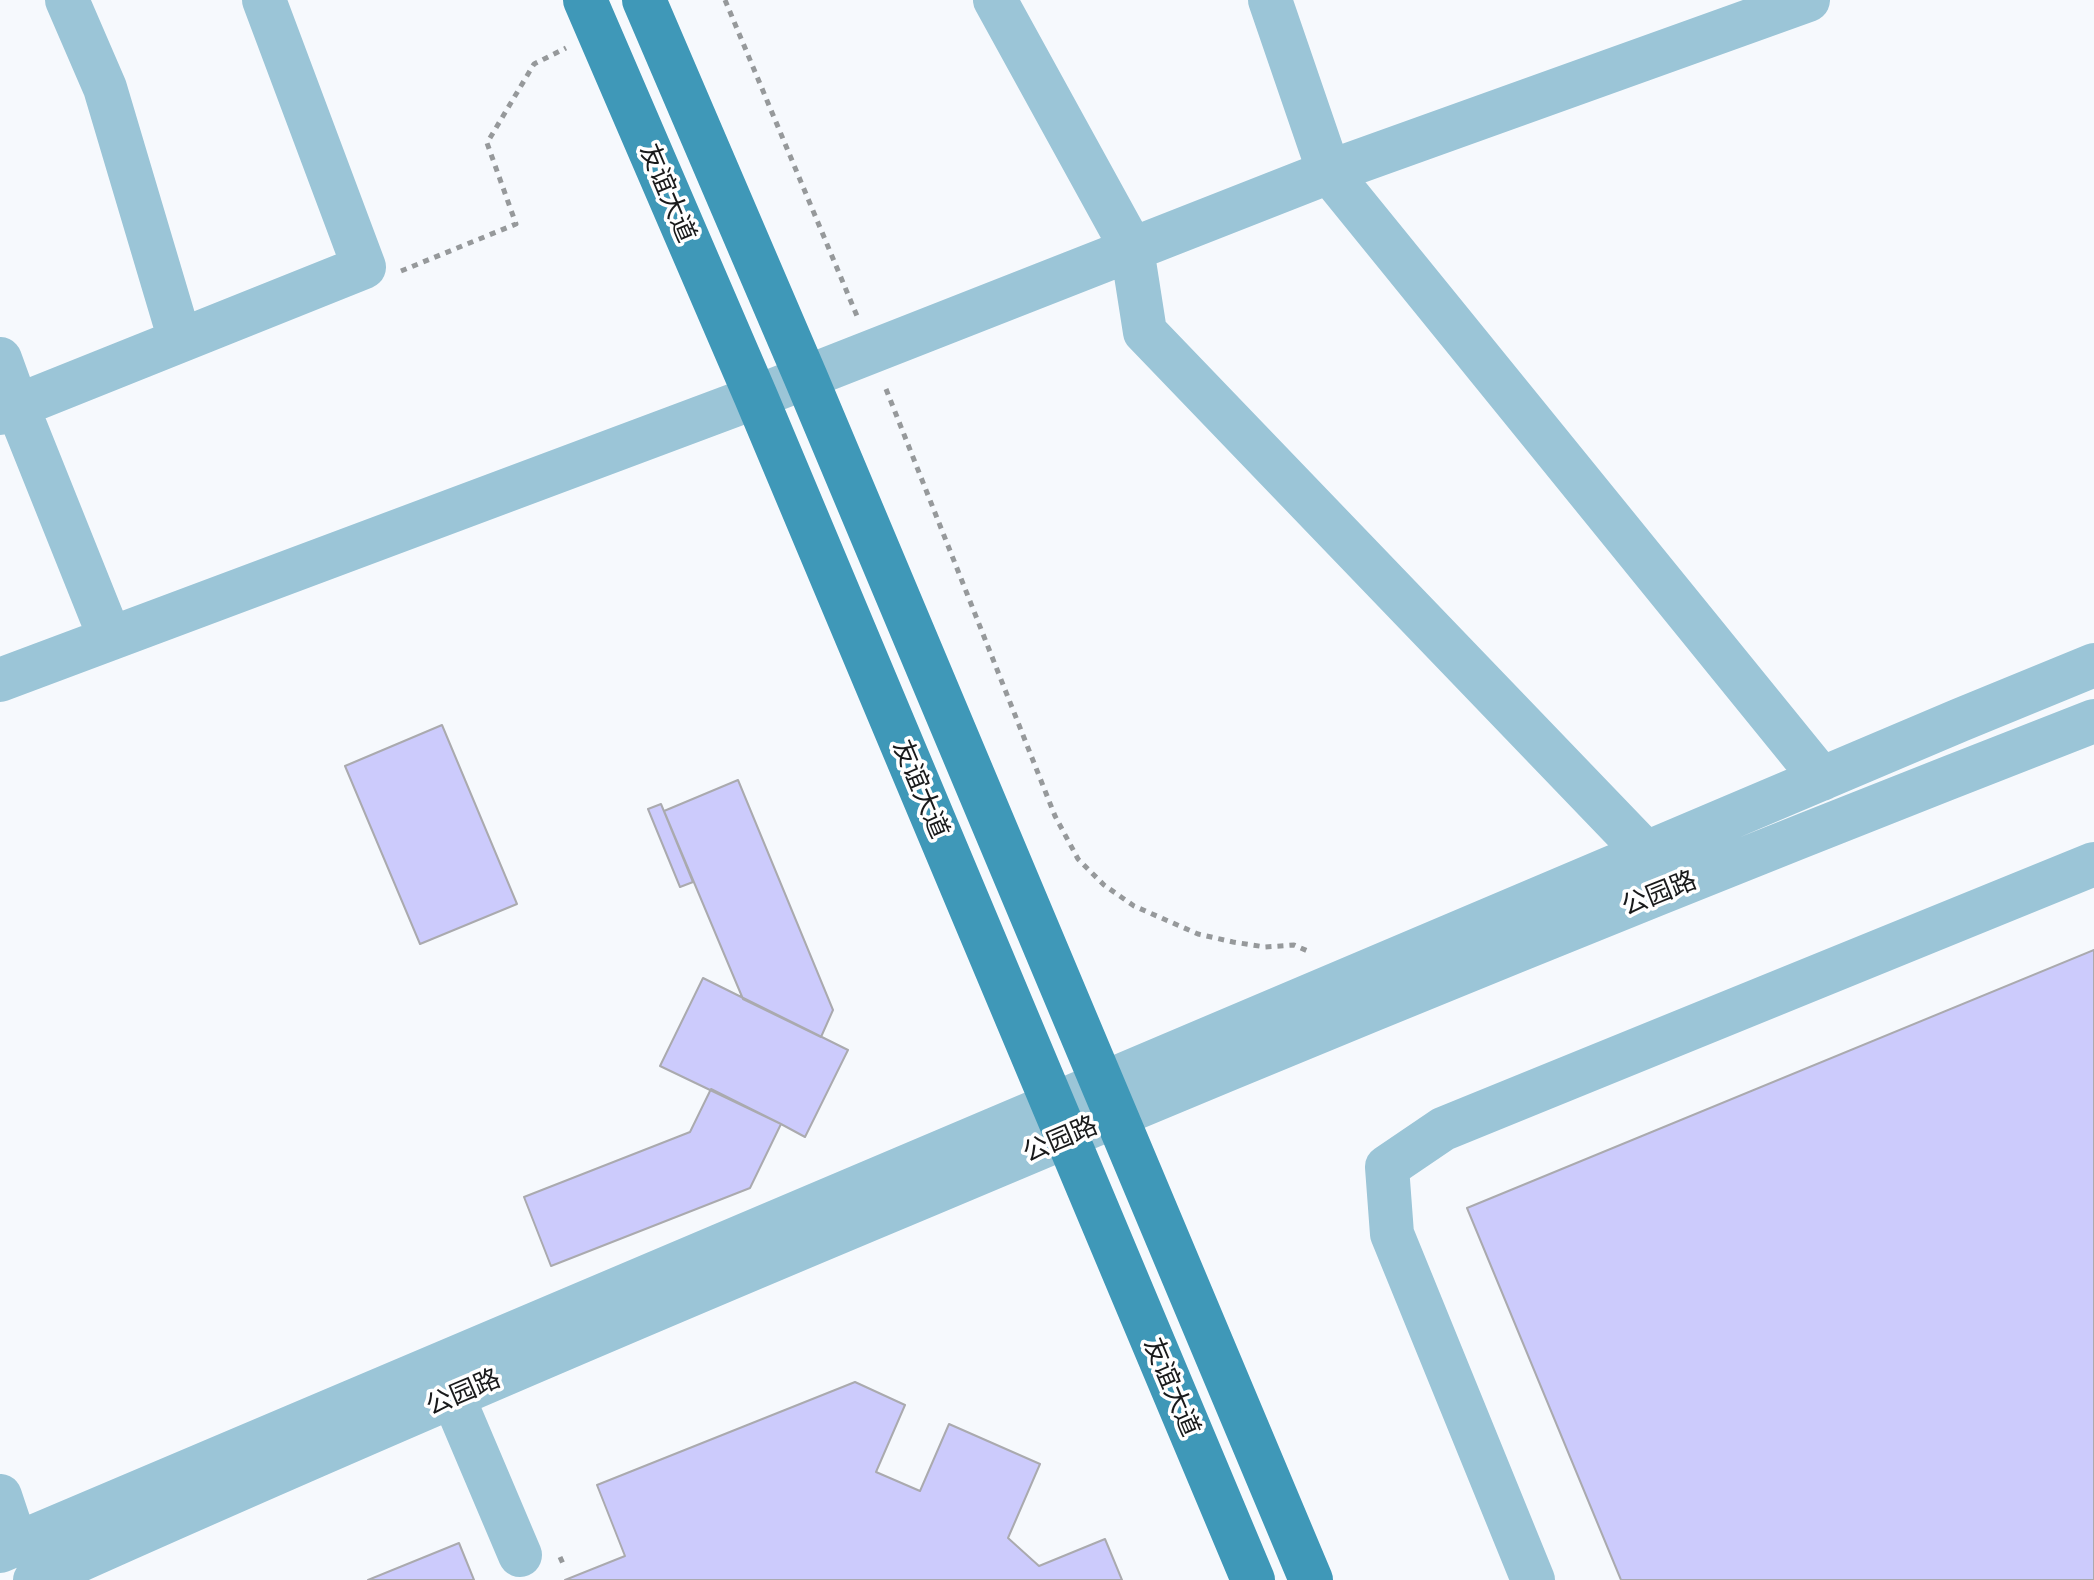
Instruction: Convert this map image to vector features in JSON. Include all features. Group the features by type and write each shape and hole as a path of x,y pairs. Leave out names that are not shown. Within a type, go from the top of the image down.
{"main road":[{"name":"友谊大道","path":"644,0 1311,1580"},
{"name":"友谊大道","path":"592,16 756,397 1253,1580"}],"street":[{"path":"67,0 105,88 180,340"},
{"path":"9,410 364,267 264,0"},
{"path":"995,0 1132,249 1145,332 1646,853"},
{"path":"1270,0 1329,172 1822,779"},
{"path":"0,680 806,378 1329,172 1808,0"},
{"path":"0,359 9,410 110,638"},
{"path":"1110,1100 1646,853 2094,665"},
{"name":"公园路","path":"17,1559 169,1520 711,1286 1110,1100 2094,721"},
{"path":"1533,1580 1392,1234 1387,1167 1443,1129 2094,864"},
{"path":"0,1496 17,1559 1060,1121"},
{"path":"453,1397 520,1555"}],"path":[{"path":"725,0 872,351 1055,816 1078,859 1104,885 1134,906 1177,926 1233,942 1265,947 1294,945 1321,956"},
{"path":"364,267 385,277 516,224 487,143 534,64 592,16"}],"building":[{"path":"442,725 517,904 420,944 345,766"},
{"path":"738,780 833,1010 821,1037 743,999 664,811"},
{"path":"661,804 693,882 680,887 648,809"},
{"path":"2094,950 2094,1580 1621,1580 1467,1208"},
{"path":"703,978 848,1050 805,1137 660,1066"},
{"path":"711,1089 781,1124 750,1188 551,1266 524,1197 690,1132"},
{"path":"855,1382 905,1405 876,1472 920,1491 949,1424 1040,1464 1008,1538 1039,1566 1105,1539 1122,1580 565,1580 625,1556 597,1485"},
{"path":"459,1543 474,1580 368,1580"}]}
